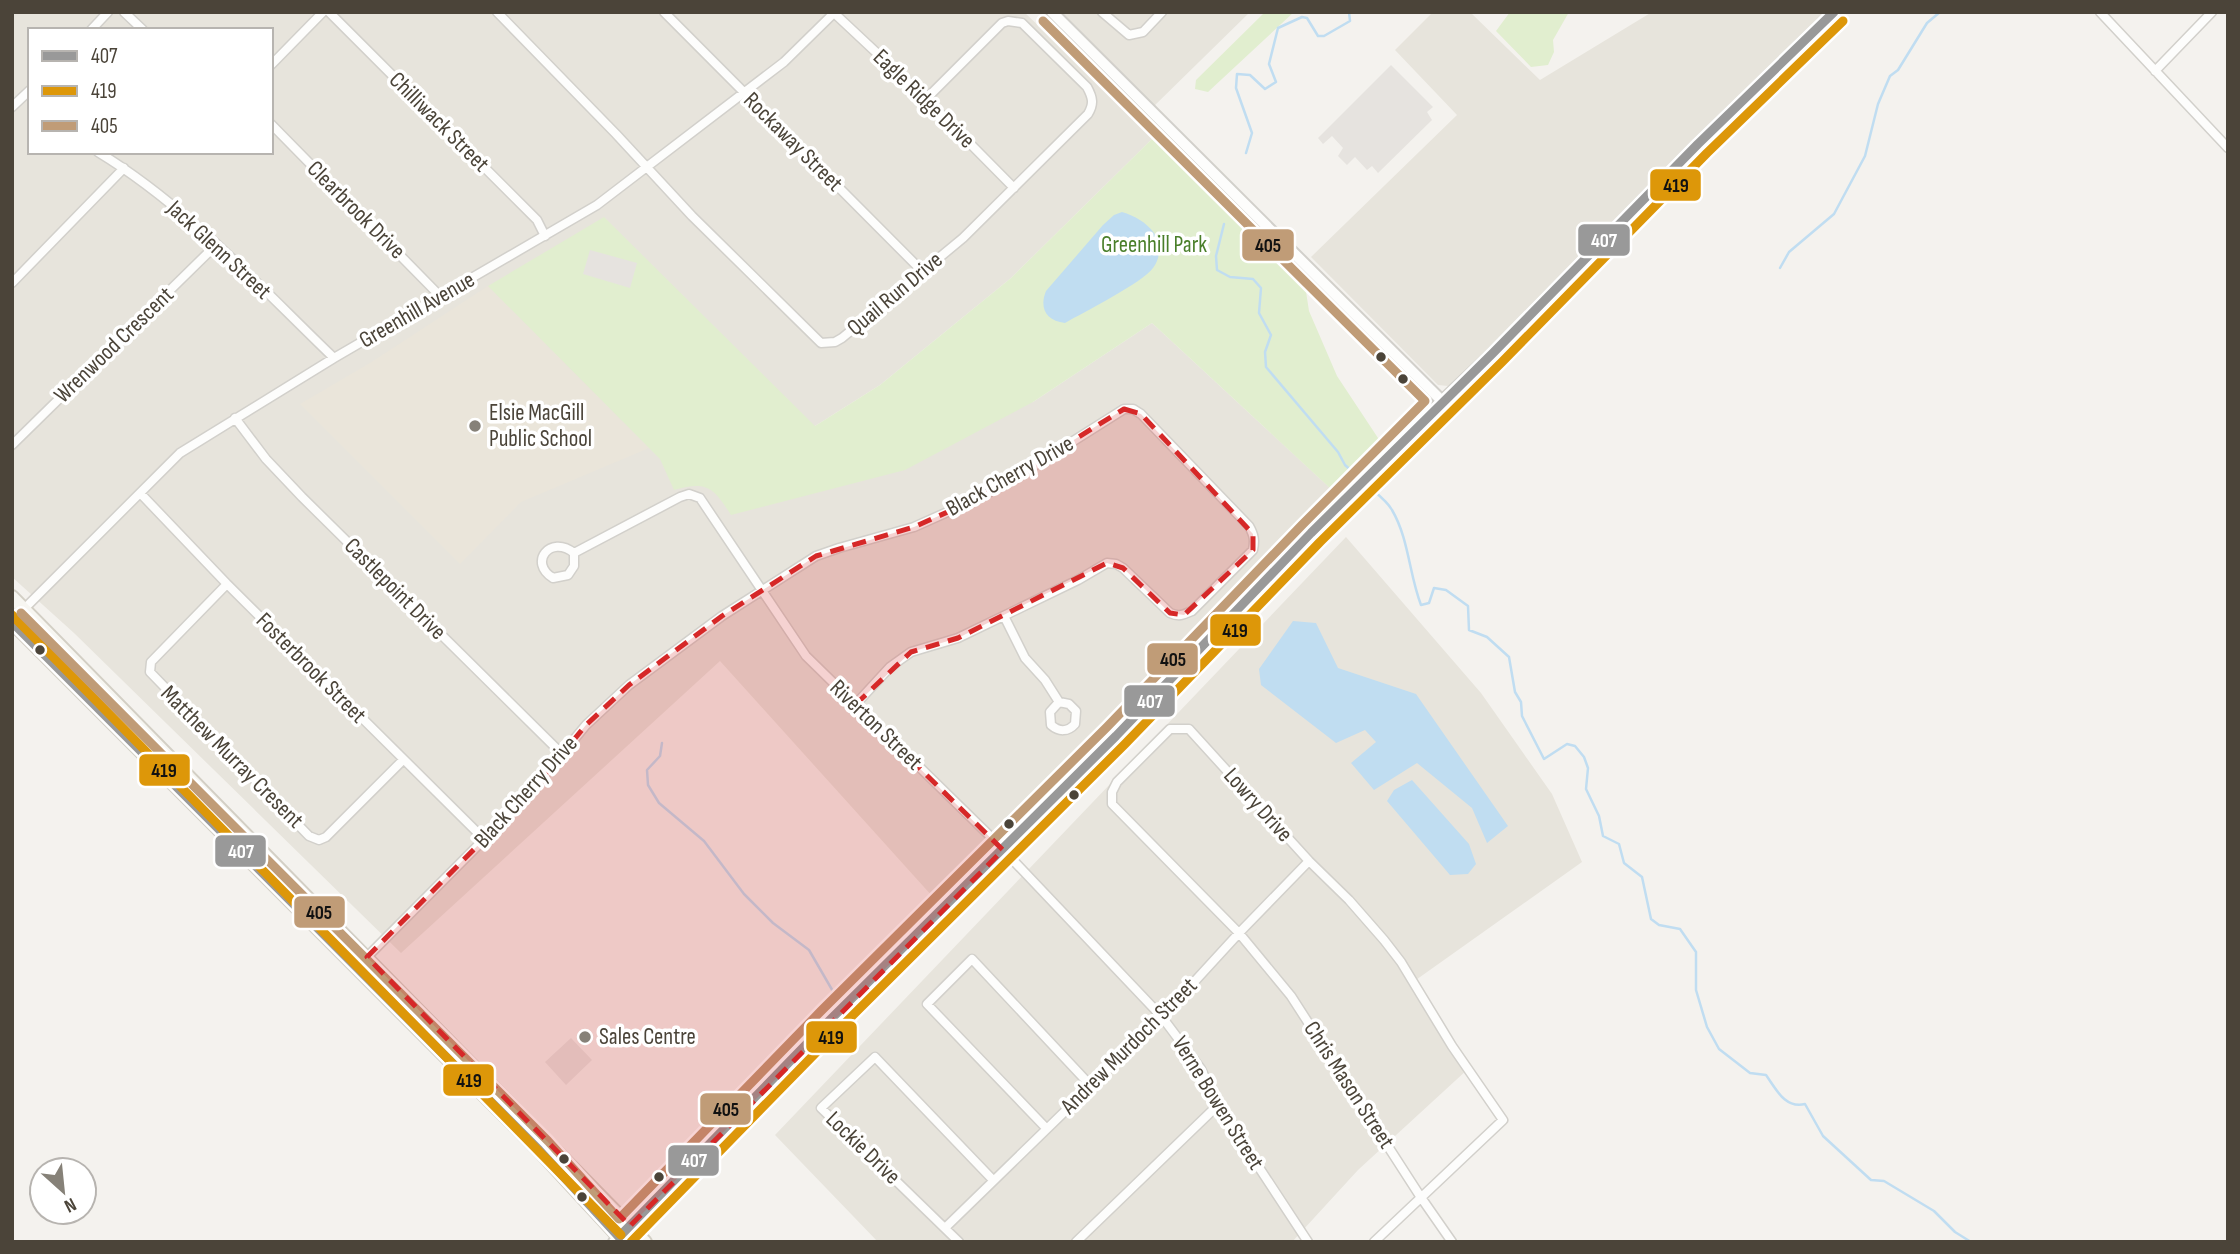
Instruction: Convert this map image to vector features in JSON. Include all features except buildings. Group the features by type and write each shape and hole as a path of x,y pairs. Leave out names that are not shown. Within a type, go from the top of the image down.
{"main road":[{"path":"12,597 645,1242"},
{"path":"12,622 539,1150 619,1240"}],"street":[{"path":"93,28 108,12"},
{"path":"124,12 141,28"},
{"path":"273,63 323,12"},
{"name":"Chilliwack Street","path":"329,12 537,220 545,236"},
{"name":"Quail Run Drive","path":"497,12 702,226 821,343 835,342 842,338 963,238 1093,106 1092,96 1077,78 1023,23 1008,21 1002,23 926,99"},
{"name":"Rockaway Street","path":"664,12 922,271"},
{"path":"1052,12 1442,401"},
{"path":"1102,12 1129,35 1143,32 1162,12"},
{"path":"619,1240 830,1020 1003,850 1442,401 1833,12"},
{"path":"2100,12 2228,148"},
{"path":"2155,71 2212,12"},
{"name":"Greenhill Avenue","path":"12,622 180,453 334,358 597,205 784,62 834,13"},
{"name":"Eagle Ridge Drive","path":"834,13 926,99 1014,188"},
{"path":"12,107 28,92"},
{"name":"Clearbrook Drive","path":"273,126 440,296"},
{"name":"Jack Glenn Street","path":"100,154 153,189 334,358"},
{"path":"12,283 124,168"},
{"name":"Wrenwood Crescent","path":"12,445 216,245"},
{"name":"Black Cherry Drive","path":"367,957 528,796 586,725 629,685 722,616 816,556 914,527 981,497 1124,409 1133,409 1141,414 1253,534 1253,550 1192,611 1184,615 1177,616 1170,612 1123,568 1107,563 1078,580 958,638 911,652 890,667 855,705"},
{"name":"Castlepoint Drive","path":"234,418 266,459 303,497 562,754"},
{"name":"Fosterbrook Street","path":"141,494 227,584 484,839"},
{"name":"Riverton Street","path":"574,553 680,497 695,495 705,502 806,656 1003,850"},
{"path":"561,546 574,553 574,566 568,575 553,578 545,571 542,561 546,551 561,546"},
{"name":"Matthew Murray Cresent","path":"227,584 151,662 150,672 309,836 319,840 326,837 403,760"},
{"path":"1004,616 1025,658 1045,680 1059,702"},
{"name":"Lowry Drive","path":"1238,933 1112,804 1112,792 1126,773 1170,729 1189,729 1384,940 1503,1120 1420,1196"},
{"name":"Verne Bowen Street","path":"1003,850 1162,1017 1201,1069 1218,1105 1308,1242"},
{"name":"Andrew Murdoch Street","path":"946,1227 1162,1017 1238,933 1309,861"},
{"name":"Chris Mason Street","path":"1238,933 1297,1005 1452,1242"},
{"path":"1046,1128 928,1004 972,959 1092,1087"},
{"name":"Lockie Drive","path":"959,1242 821,1108 875,1057 993,1180"},
{"path":"1076,1242 1218,1105"},
{"path":"1374,1242 1420,1196"}],"highlighted area":[{"path":"1124,409 1141,414 1253,534 1253,550 1184,615 1170,613 1123,568 1107,563 958,638 911,652 855,705 1003,850 630,1226 367,957 528,795 586,725 629,685 722,616 816,556 914,527 981,497"}],"shaded area":[{"path":"12,12 1024,12 1155,136 1011,278 880,385 815,426 1033,402 1152,323 1343,500 942,907 720,661 401,953 74,633 12,577"},
{"path":"1045,12 1250,12 1150,110"},
{"path":"1433,12 1470,12 1540,80 1652,12 1834,12 1493,353 1448,386 1438,385 1311,257 1457,115 1395,50"},
{"path":"1391,65 1433,107 1427,112 1432,120 1378,173 1372,166 1367,170 1355,157 1347,165 1338,156 1343,148 1332,136 1323,144 1318,138"},
{"path":"590,250 637,263 630,288 583,274"},
{"name":"Elsie MacGill Public School","path":"488,286 649,448 521,502 460,564 300,404 370,363"},
{"path":"1346,537 1481,693 1552,794 1582,862 1413,982 1468,1069 1358,1170 1292,1242 878,1242 775,1135"},
{"path":"571,1038 592,1060 566,1085 545,1062"}],"green space":[{"path":"1265,12 1294,12 1208,92 1195,89 1196,80"},
{"path":"1510,12 1569,12 1553,40 1554,52 1548,65 1531,67 1496,31"},
{"name":"Greenhill Park","path":"1155,136 1305,285 1309,311 1337,376 1380,441 1332,490 1152,323 1033,402 905,470 731,515 714,492 708,489 694,486 674,490 660,459 488,286 604,217 815,426 880,385 1011,278"}],"water":[{"path":"1122,212 1140,220 1154,233 1159,250 1156,264 1137,281 1065,323 1053,320 1044,308 1046,291 1103,225"},
{"path":"1293,621 1316,623 1338,668 1416,694 1508,826 1487,843 1472,808 1417,763 1374,790 1351,763 1376,742 1365,730 1336,743 1261,685 1259,669"},
{"path":"1412,780 1469,844 1476,864 1468,874 1450,875 1387,801 1394,790"}],"waterway":[{"path":"1246,153 1252,133 1236,88 1237,74 1250,75 1265,89 1276,82 1269,64 1278,28 1302,17 1307,18 1318,36 1324,36 1350,21 1349,12"},
{"path":"1780,268 1789,252 1834,214 1865,156 1878,104 1890,76 1898,70 1927,23 1940,12"},
{"path":"1224,224 1216,256 1217,270 1230,277 1253,279 1261,288 1259,313 1271,335 1265,352 1266,367 1356,475"},
{"path":"1368,486 1387,503 1398,521 1421,605 1429,603 1434,588 1446,590 1468,606 1469,630 1487,637 1509,657 1522,716 1544,759 1567,744 1575,746 1584,757 1588,768 1586,789 1599,816 1603,836 1619,844 1624,863 1642,877 1651,919 1659,925 1680,929 1696,952 1696,990 1707,1027 1719,1049 1750,1073 1766,1075 1777,1092 1787,1101 1792,1104 1805,1104 1823,1136 1871,1180 1884,1181 1934,1211 1955,1232 1971,1242"},
{"path":"662,743 660,756 647,770 648,785 659,803 704,841 744,894 773,923 809,950 838,1000"}],"transit line":[{"name":"407","path":"12,622 539,1150 619,1237 830,1020 1116,736 1311,533 1698,144 1834,12"},
{"name":"405","path":"21,613 548,1141 619,1219 821,1011 1107,727 1425,401 1043,21"},
{"name":"419","path":"631,1242 839,1029 1125,744 1320,542 1707,153 1843,21"},
{"name":"419","path":"12,615 621,1235"}],"place":[{"name":"Elsie MacGill Public School","path":"475,426"},
{"name":"Sales Centre","path":"585,1037"}]}
